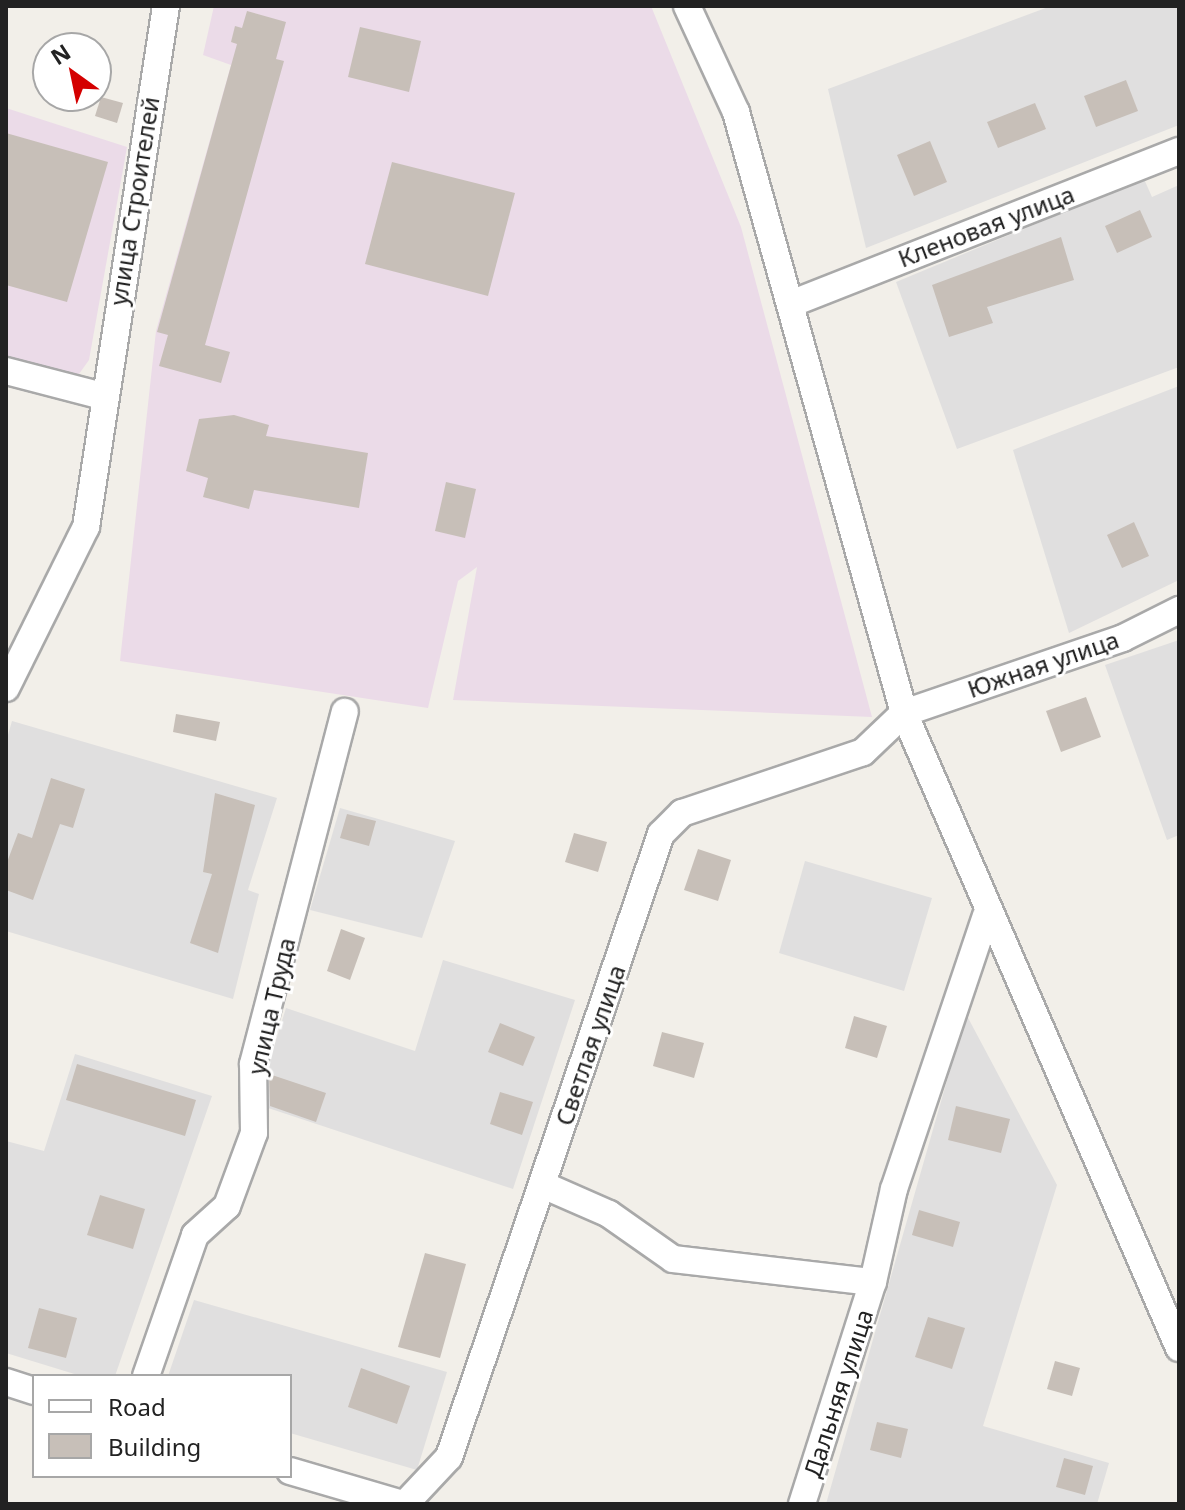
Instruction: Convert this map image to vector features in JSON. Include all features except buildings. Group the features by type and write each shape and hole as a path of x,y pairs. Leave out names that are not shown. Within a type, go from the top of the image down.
{"street":[{"name":"улица Строителей","path":"6,688 86,527 103,396 166,6"},
{"path":"687,6 736,112 793,303 904,713 986,916 1179,1348"},
{"name":"Кленовая улица","path":"793,303 1179,151"},
{"path":"6,371 103,396"},
{"name":"Южная улица","path":"904,713 1123,638 1179,610"},
{"name":"улица Труда","path":"147,1374 195,1235 227,1206 254,1133 253,1064 345,712"},
{"name":"Светлая улица","path":"404,1504 449,1457 661,834 682,813 863,752 904,713"},
{"name":"Дальняя улица","path":"802,1504 873,1282 894,1189 986,916"},
{"path":"543,1185 609,1214 673,1259 873,1282"},
{"path":"6,1382 32,1390"},
{"path":"292,1472 404,1504"}],"shaded area":[{"path":"214,6 651,6 741,227 872,717 453,700 477,567 458,581 428,708 120,661 156,331 231,65 203,55"},
{"path":"1051,6 1179,6 1179,125 866,248 828,89"},
{"path":"6,108 127,147 89,360 79,374 64,378 6,360"},
{"path":"1144,179 1152,197 1179,185 1179,367 957,449 896,282"},
{"path":"1179,386 1179,580 1069,633 1013,450"},
{"path":"1179,640 1179,835 1167,840 1105,665"},
{"path":"12,721 277,798 248,890 259,894 233,999 6,931 6,742"},
{"path":"340,808 455,841 422,938 310,910"},
{"path":"805,861 932,898 904,991 779,953"},
{"path":"443,960 575,1000 513,1189 256,1104 286,1008 415,1051"},
{"path":"966,1014 1057,1185 983,1426 1109,1463 1097,1504 826,1504"},
{"path":"75,1054 212,1096 116,1374 74,1374 6,1353 6,1141 44,1151"},
{"path":"194,1300 447,1372 417,1470 292,1434 292,1374 169,1374"}]}
